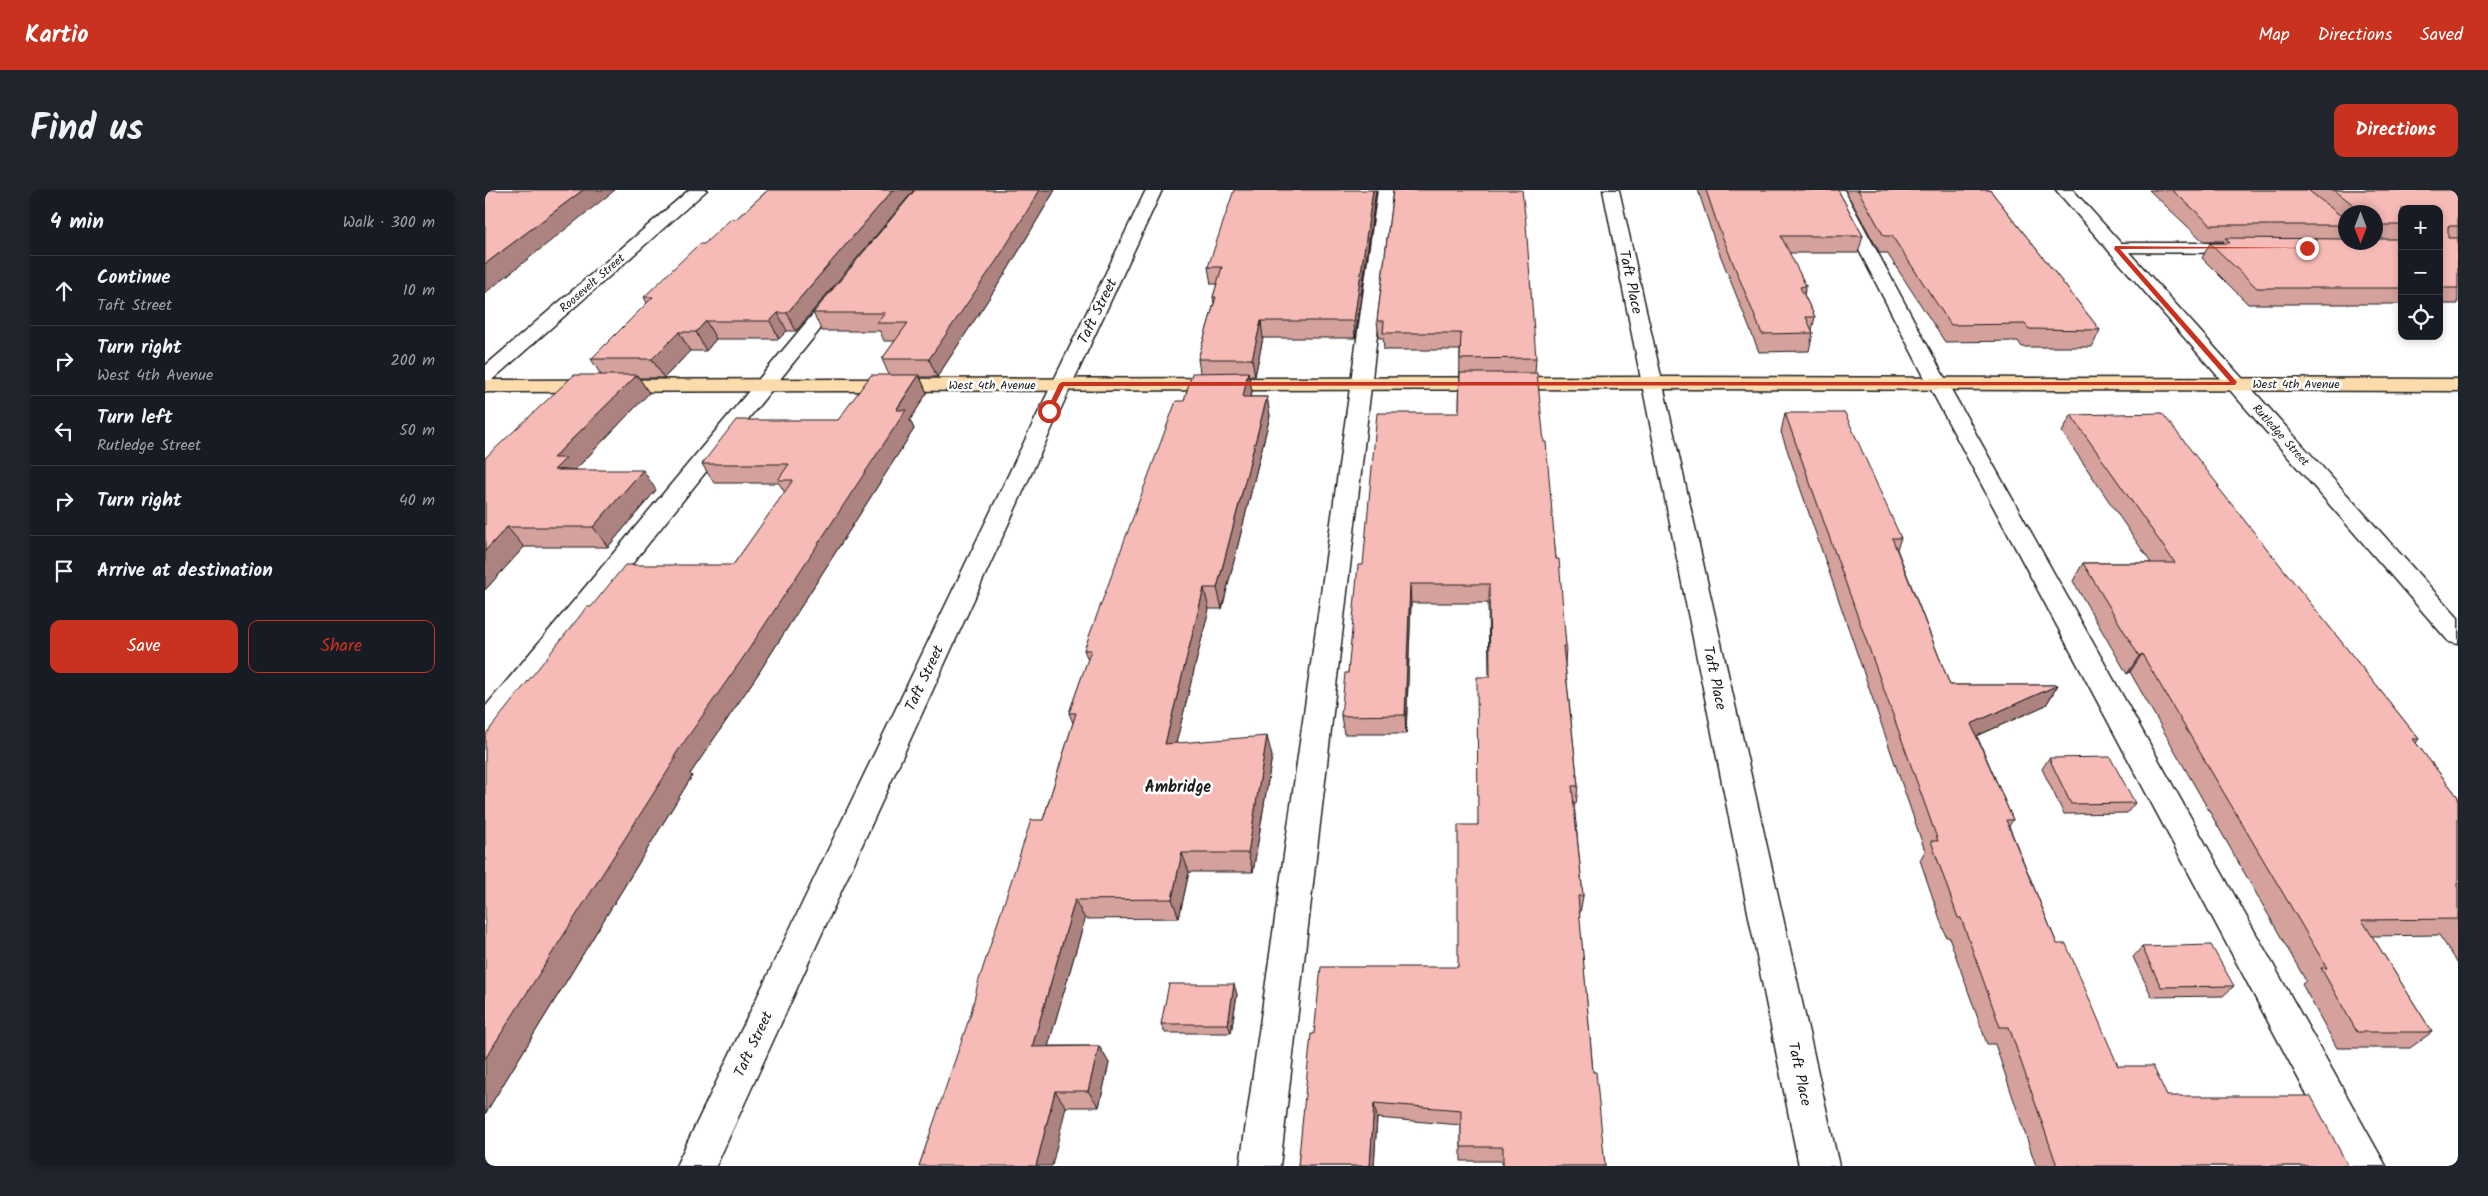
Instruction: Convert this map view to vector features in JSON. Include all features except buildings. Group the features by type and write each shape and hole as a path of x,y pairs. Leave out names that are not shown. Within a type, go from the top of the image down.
{"main road":[{"name":"West 4th Avenue","path":"485,386 1653,383 2458,385"}],"street":[{"name":"Roosevelt Street","path":"485,376 699,190"},
{"name":"Taft Street","path":"696,1166 1154,190"},
{"path":"1260,1166 1385,190"},
{"name":"Taft Place","path":"1611,190 1819,1166"},
{"path":"1836,190 1938,384 2366,1166"},
{"name":"Rutledge Street","path":"2064,190 2458,636"},
{"path":"2115,248 2260,248"},
{"path":"485,727 855,274"}],"district":[{"name":"Ambridge","path":"1178,786"}],"route":[{"path":"1049,411 1062,384 2235,384 2115,248 2307,248"}]}
